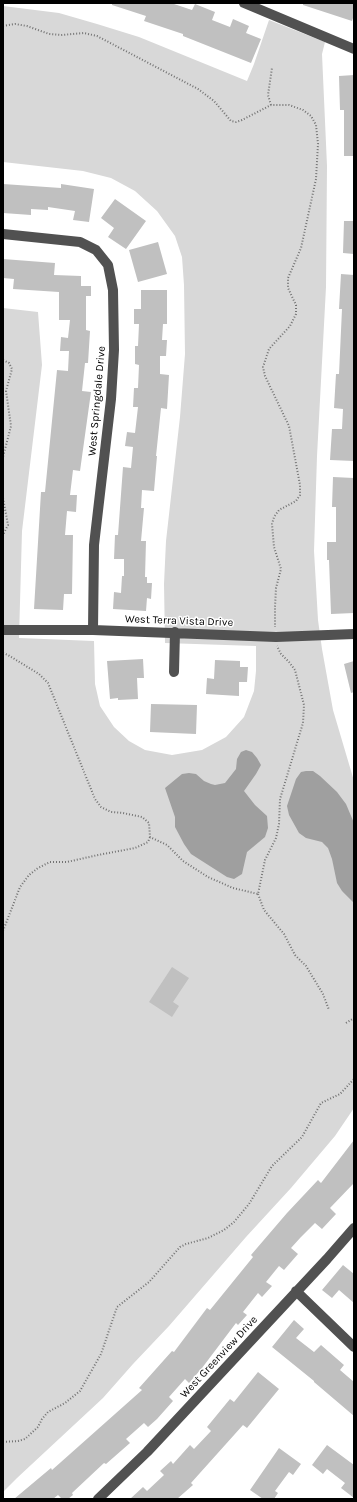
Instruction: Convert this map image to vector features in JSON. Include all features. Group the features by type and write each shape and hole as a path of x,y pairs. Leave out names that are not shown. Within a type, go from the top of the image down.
{"street":[{"path":"244,3 354,49"},
{"name":"West Springdale Drive","path":"3,234 80,242 96,250 108,265 113,290 114,350 111,399 94,545 93,630"},
{"name":"West Terra Vista Drive","path":"3,630 175,632 276,637 354,634"},
{"path":"174,672 175,632"},
{"name":"West Greenview Drive","path":"98,1499 147,1452 327,1259 354,1228"},
{"path":"296,1291 354,1347"}],"path":[{"path":"3,26 15,24 27,26 49,34 61,35 84,33 97,36 198,89 214,101 230,121 236,122 242,120 271,105 289,105 303,110 311,116 316,124 318,144 316,180 301,248 288,278 288,288 296,305 296,314 290,326 269,349 263,367 264,376 289,426 300,485 300,495 296,501 279,510 274,517 272,524 274,547 281,569 276,588 276,637 281,654 295,670 304,705 303,723 280,799 279,824 276,838 265,860 259,882 258,894 264,910 284,934 295,954 306,966 323,994 329,1010"},
{"path":"271,105 268,95 272,68"},
{"path":"3,360 9,363 12,369 6,391 11,426 3,457"},
{"path":"3,498 8,525 3,535"},
{"path":"3,653 39,674 48,684 95,799 101,807 111,812 142,817 148,823 150,837 148,842 135,848 67,862 50,862 38,868 29,875 20,887 3,931"},
{"path":"150,837 167,845 183,861 208,877 233,888 258,894"},
{"path":"346,1023 354,1018"},
{"path":"3,1442 18,1441 24,1438 38,1427 48,1412 66,1403 80,1391 101,1354 117,1307 149,1282 180,1247 208,1238 224,1230 234,1222 249,1204 272,1166 302,1137 321,1103 340,1094 354,1079"}],"shaded area":[{"path":"3,6 59,13 97,24 139,37 247,81 269,20 325,42 322,54 327,166 326,287 317,456 314,551 318,620 322,649 333,710 354,781 354,1108 335,1136 291,1188 246,1237 169,1326 103,1398 3,1492 3,308 38,312 42,365 22,531 19,638 94,641 95,684 100,706 114,727 129,741 145,750 172,755 202,750 226,737 244,717 254,691 256,646 165,643 164,584 166,541 180,417 185,354 182,257 175,236 157,211 135,191 111,178 83,171 3,162"},
{"path":"246,750 252,752 261,765 244,791 255,805 267,816 268,828 265,837 247,852 242,874 234,879 227,877 191,854 175,827 175,817 165,788 182,774 189,773 196,774 204,781 211,784 215,785 225,783 236,769 237,759 241,752"},
{"path":"313,771 337,792 346,804 354,823 354,903 342,891 337,883 328,848 322,842 306,838 299,833 289,815 287,806 296,779 301,772"}],"building":[{"path":"112,3 171,3 192,10 195,4 215,12 212,20 230,27 233,19 249,26 246,33 261,39 251,63 183,36 183,34 144,21 146,16 112,5"},
{"path":"303,3 354,3 354,15 352,21 303,5"},
{"path":"354,75 354,156 344,156 344,110 340,110 339,76"},
{"path":"3,184 61,188 61,184 94,189 89,222 73,220 75,211 48,207 48,210 31,209 31,215 3,213"},
{"path":"115,199 146,221 126,249 108,237 114,228 101,218"},
{"path":"344,221 354,221 354,254 343,253"},
{"path":"158,242 167,274 138,282 129,250"},
{"path":"3,259 55,263 54,275 81,276 81,286 91,286 91,296 86,296 86,330 90,331 88,363 85,363 82,391 91,392 80,471 73,470 70,495 77,495 76,512 67,511 65,535 73,535 72,594 64,594 63,610 34,609 41,492 45,492 57,370 68,371 69,351 60,351 61,337 68,338 70,320 59,320 59,292 13,289 14,279 3,278"},
{"path":"341,274 354,275 354,461 330,460 332,429 342,429 343,409 334,408 336,374 339,374 342,309 339,309"},
{"path":"141,290 167,290 167,324 163,324 162,340 167,340 166,356 160,356 160,374 169,375 167,409 161,408 154,491 142,490 141,508 144,508 141,541 146,541 145,577 147,577 147,583 152,583 151,599 147,598 146,611 113,609 114,592 121,593 122,576 124,576 124,559 114,559 115,535 118,535 123,467 131,468 133,447 125,446 127,432 135,433 138,407 133,407 134,388 138,388 139,365 135,364 135,346 138,346 139,324 134,324 134,309 141,309"},
{"path":"333,477 354,478 354,613 331,614 327,542 336,542 336,507 332,507"},
{"path":"143,659 144,678 137,678 138,699 110,699 107,661"},
{"path":"215,660 240,661 240,667 248,667 247,682 239,682 239,696 206,694 207,678 214,679"},
{"path":"354,661 354,692 351,693 344,664"},
{"path":"151,704 197,705 196,734 150,732"},
{"path":"172,967 189,978 173,1002 179,1006 172,1017 149,1002"},
{"path":"354,1140 354,1183 330,1208 336,1214 322,1229 315,1223 291,1248 298,1254 284,1270 279,1266 266,1282 272,1286 262,1297 258,1293 243,1312 247,1315 238,1325 236,1323 189,1383 185,1379 169,1397 173,1401 157,1419 148,1427 144,1423 126,1439 130,1443 106,1464 104,1463 72,1493 73,1495 68,1499 62,1499 58,1495 53,1499 14,1499 51,1468 52,1470 142,1390 139,1388 172,1351 174,1352 207,1308 210,1310 253,1257 251,1255 318,1180 321,1183"},
{"path":"343,1265 354,1274 354,1303 339,1290 332,1298 322,1290"},
{"path":"294,1320 304,1329 296,1338 314,1352 321,1345 344,1365 340,1370 354,1382 354,1416 272,1347"},
{"path":"258,1372 279,1389 247,1428 243,1425 191,1483 193,1485 177,1499 130,1499 143,1487 147,1491 164,1475 160,1471 171,1461 173,1464 190,1445 194,1449 211,1431 207,1427 230,1399 234,1402"},
{"path":"327,1445 354,1465 354,1498 341,1488 345,1483 327,1469 323,1474 312,1465"},
{"path":"279,1448 301,1464 293,1475 289,1472 275,1491 278,1493 274,1499 263,1499 250,1490"}]}
